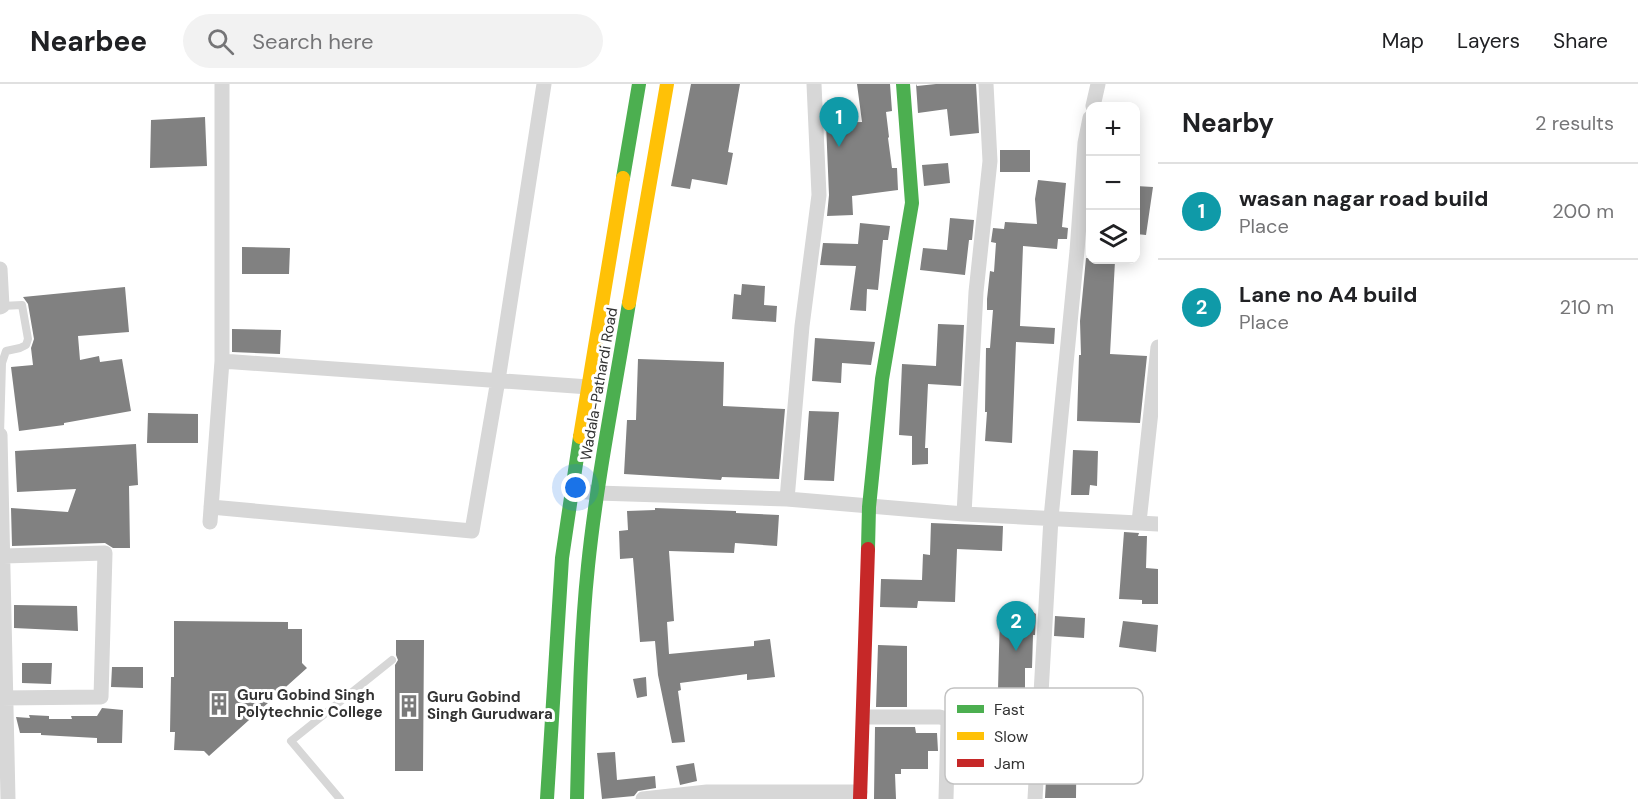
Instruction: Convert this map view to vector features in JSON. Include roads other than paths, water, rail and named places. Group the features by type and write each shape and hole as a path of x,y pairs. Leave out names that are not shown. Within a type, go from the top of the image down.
{"main road":[{"name":"Wadala-Pathardi Road","path":"547,799 562,558 571,490 639,84"},
{"name":"Wadala-Pathardi Road","path":"577,799 582,647 588,566 597,493 667,84"},
{"path":"860,796 869,507 882,379 912,203 903,84"}],"street":[{"path":"222,84 222,361 210,514 472,531 544,84"},
{"path":"787,500 802,326 819,195 814,84"},
{"path":"964,513 976,292 990,161 986,84"},
{"path":"1094,102 1098,84"},
{"path":"1041,688 1051,518 1086,138"},
{"path":"0,269 1,306"},
{"path":"1139,522 1158,347"},
{"path":"222,361 589,387"},
{"path":"0,435 4,556 5,797"},
{"path":"571,490 787,500 1158,524"},
{"path":"3,698 100,697 105,553 4,556"},
{"path":"864,717 945,719"},
{"path":"946,784 946,799"},
{"path":"1035,799 1036,784"},
{"path":"643,799 707,792 860,796"}],"lane":[{"path":"0,435 4,355 6,351 26,345 28,339 21,305 1,306"},
{"path":"339,799 291,741 392,660"}],"place":[{"name":"wasan nagar road build","path":"839,147"},
{"name":"Lane no A4 build","path":"1016,651"},
{"name":"Guru Gobind Singh Polytechnic College","path":"219,704"},
{"name":"Guru Gobind Singh Gurudwara","path":"409,706"}]}
